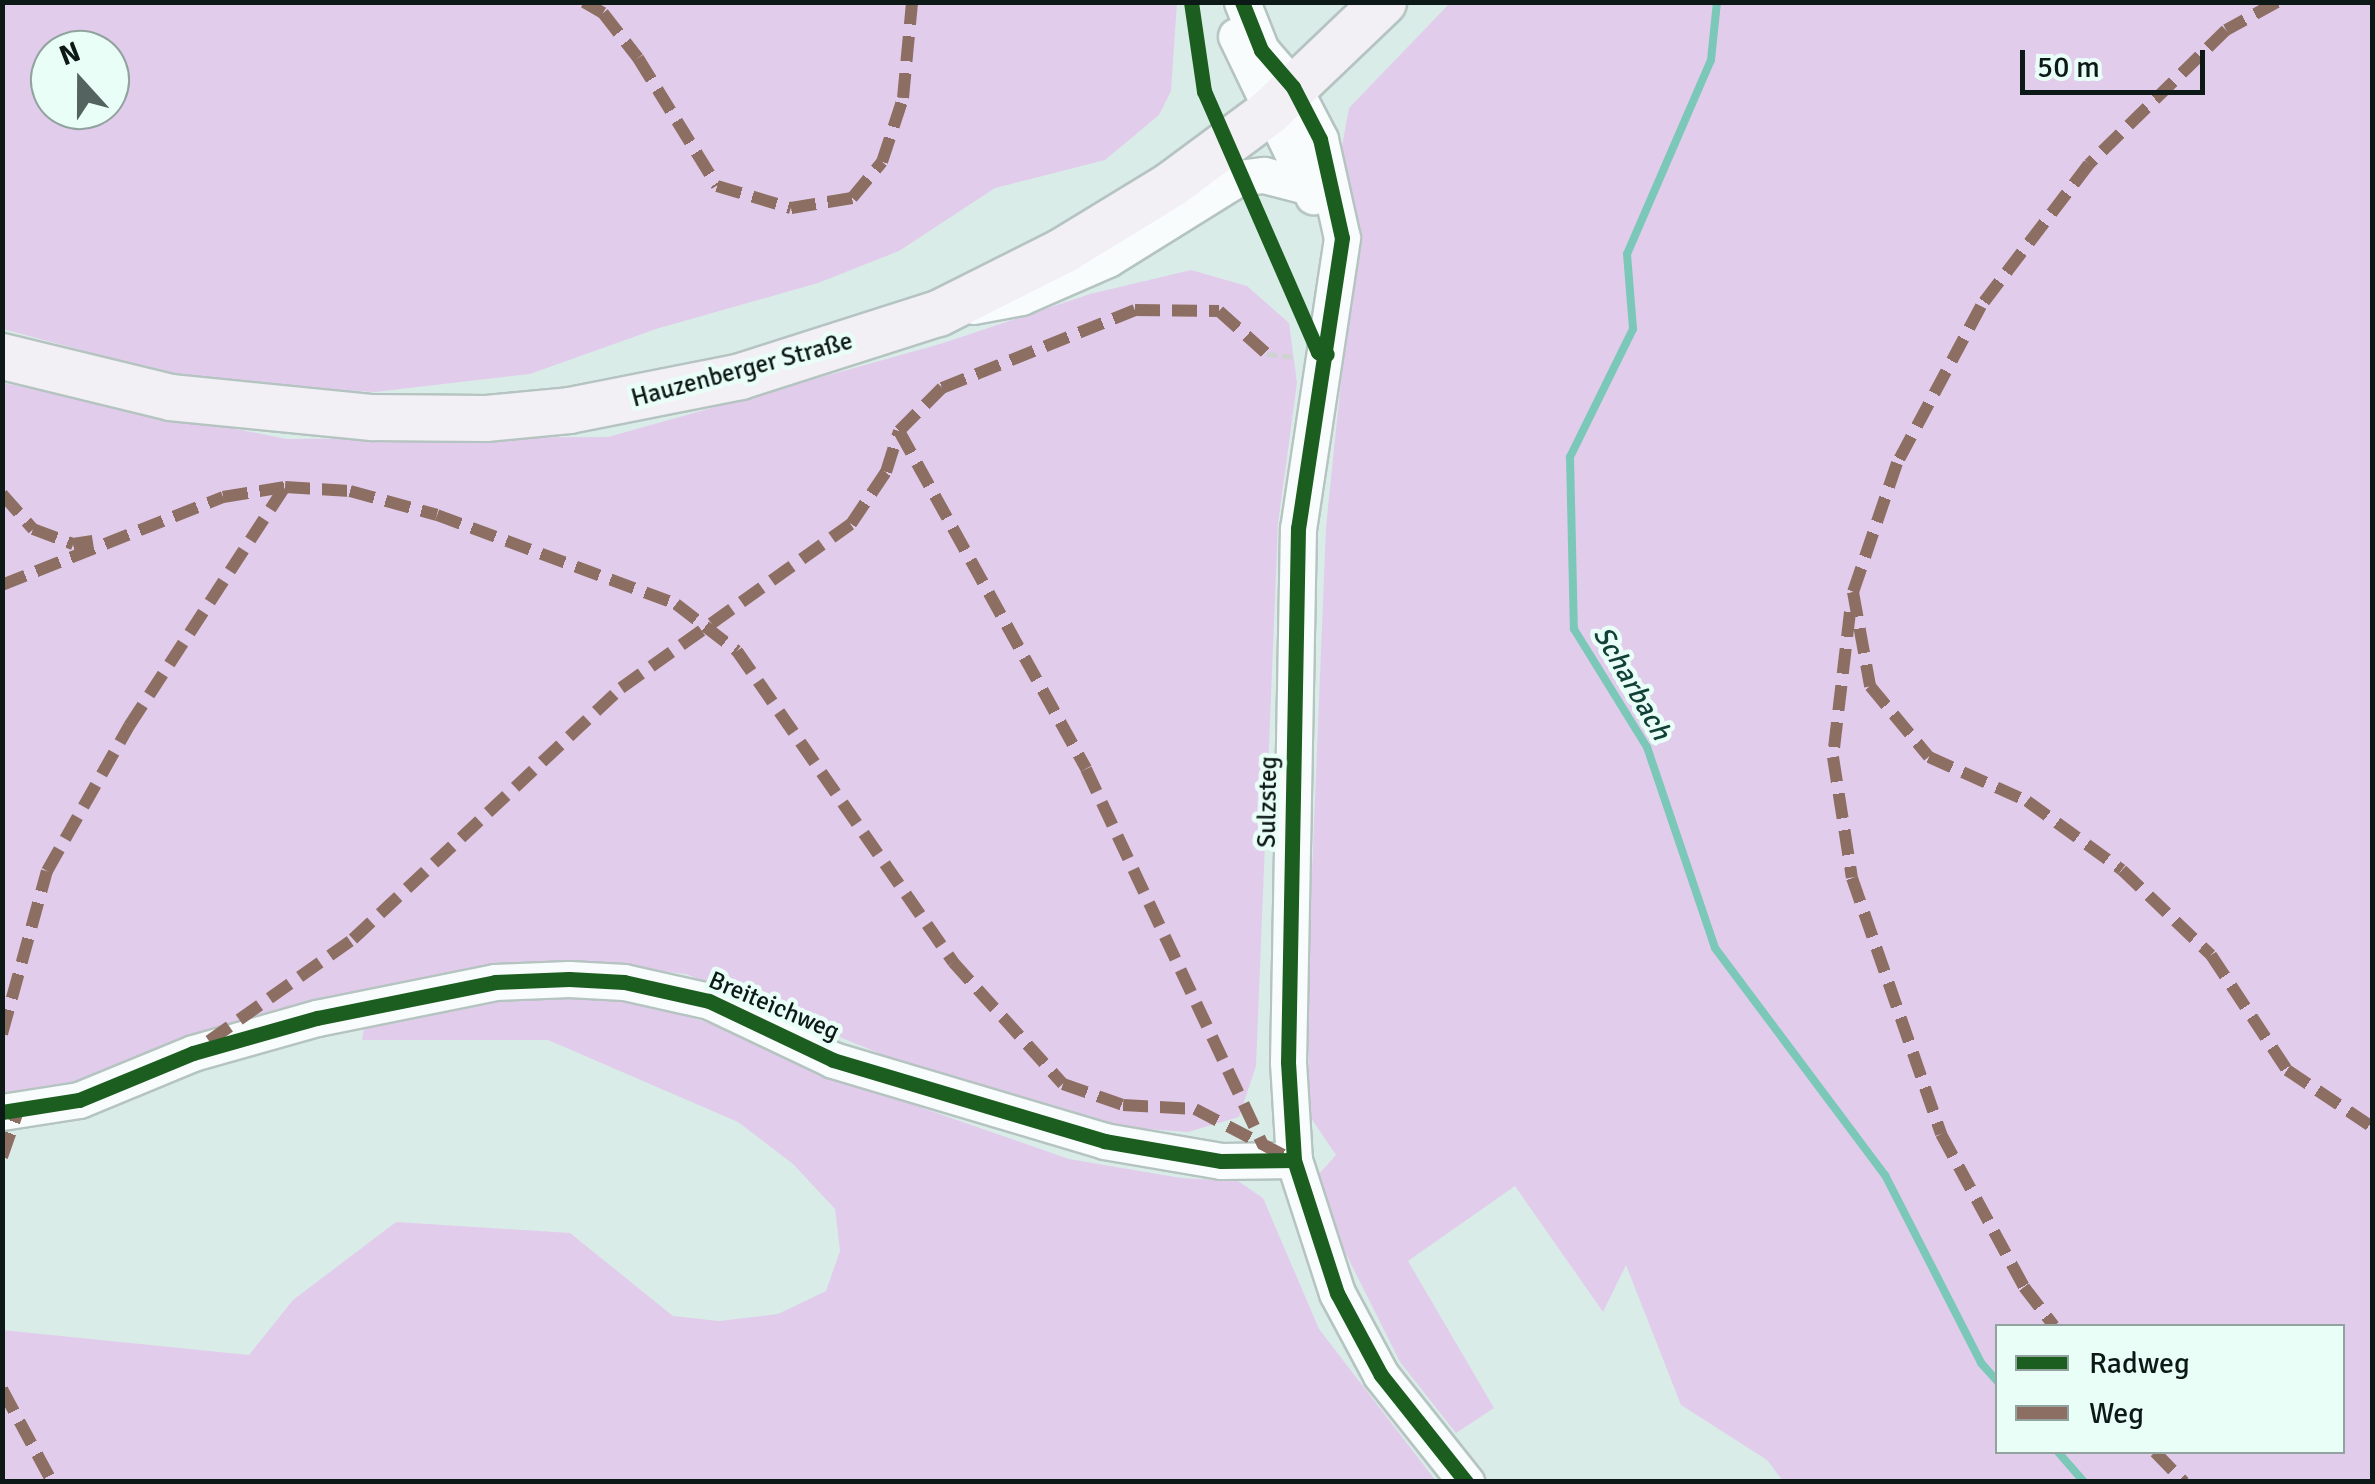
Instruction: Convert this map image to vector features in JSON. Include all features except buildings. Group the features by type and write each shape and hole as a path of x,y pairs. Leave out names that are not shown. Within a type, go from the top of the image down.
{"main road":[{"name":"Hauzenberger Straße","path":"2,356 154,394 262,410 484,418 661,395 938,313 1063,250 1171,184 1281,100 1383,2"}],"street":[{"path":"1226,2 1281,100"},
{"path":"1242,2 1281,100 1306,186 1342,238"},
{"name":"Sulzsteg","path":"1281,100 1320,139 1342,238 1298,528 1288,1062 1294,1160 1337,1293 1381,1375 1466,1482"},
{"path":"938,313 1021,298 1108,259 1238,178 1264,175 1306,186"},
{"name":"Breiteichweg","path":"2,1112 79,1100 192,1053 317,1018 495,982 569,978 624,982 709,1002 833,1060 1104,1141 1221,1161 1294,1160"}],"shaded area":[{"path":"3,3 1177,3 1171,91 1159,115 1105,160 995,188 899,251 818,283 656,329 530,374 375,392 199,382 3,329"},
{"path":"1450,3 2372,3 2372,1481 1783,1481 1767,1460 1681,1405 1626,1265 1603,1312 1515,1186 1408,1261 1494,1408 1456,1433 1400,1362 1337,1236 1318,1175 1336,1155 1309,1115 1309,948 1326,527 1350,294 1351,194 1341,152 1349,108"},
{"path":"1191,270 1247,286 1289,323 1297,383 1278,524 1256,1066 1239,1117 1188,1132 1095,1125 954,1084 686,974 570,960 451,977 73,1096 3,1100 3,383 287,439 608,437 940,344 1090,294"},
{"path":"564,996 640,1003 744,1033 833,1077 1069,1159 1181,1178 1238,1181 1263,1198 1319,1329 1436,1481 3,1481 2,1330 249,1355 293,1300 396,1222 570,1233 673,1316 719,1321 778,1314 826,1291 840,1251 835,1209 793,1164 738,1122 548,1040 362,1040 365,1023 479,998"}],"waterway":[{"name":"Scharbach","path":"1717,2 1711,60 1627,254 1633,329 1570,457 1574,629 1647,747 1715,948 1885,1175 1981,1363 1995,1379"},
{"name":"Scharbach","path":"2060,1454 2084,1482"}],"marked path":[{"path":"584,2 603,13 638,58 717,186 791,208 852,198 882,162 903,98 912,2"},
{"path":"2277,2 2226,30 2089,164 1981,306 1897,463 1853,592 1870,686 1929,757 2027,801 2122,870 2211,955 2287,1070 2372,1127"},
{"path":"209,1041 353,939 621,688 851,524 886,472 899,431 942,388 1135,310 1219,311 1267,354"},
{"path":"899,431 1086,769 1263,1145"},
{"path":"2,585 223,497 285,487 350,491 437,515 676,604 737,651 953,962 1063,1084 1123,1105 1195,1109 1287,1157"},
{"path":"2,1034 47,871 129,726 285,487"},
{"path":"2,494 33,529 73,544 93,541"},
{"path":"1850,612 1833,757 1852,878 1941,1134 2024,1287 2052,1324"},
{"path":"2,1157 17,1114"},
{"path":"2,1389 52,1482"},
{"path":"2157,1454 2184,1482"}],"cycle path":[{"path":"1191,2 1204,91 1318,352 1327,354"},
{"path":"1242,2 1261,50 1293,87 1320,139 1342,238 1298,528 1288,1062 1294,1160 1337,1293 1381,1375 1466,1482"},
{"path":"2,1112 79,1100 193,1053 317,1018 495,982 569,979 624,982 709,1001 833,1060 1104,1141 1221,1161 1294,1160"}]}
